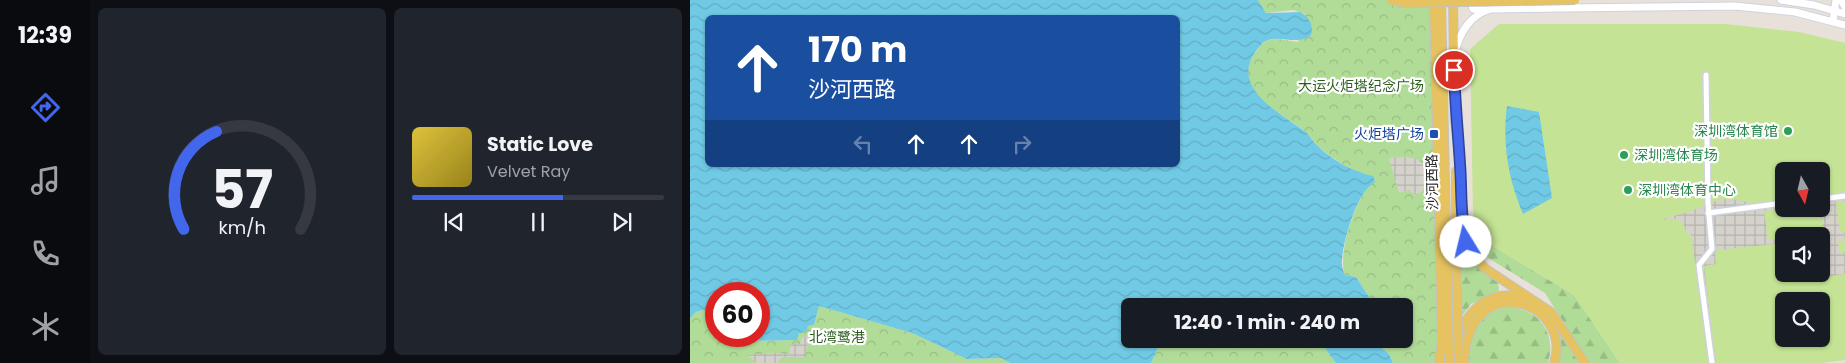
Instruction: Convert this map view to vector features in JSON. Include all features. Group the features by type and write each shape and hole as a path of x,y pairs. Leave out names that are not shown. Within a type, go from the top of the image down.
{"main road":[{"path":"1391,0 1406,3 1575,0"},
{"path":"1436,0 1436,142 1442,341 1439,363"},
{"name":"沙河西路","path":"1436,0 1445,197 1449,363"},
{"name":"沙河西路","path":"1453,0 1459,363"},
{"path":"1470,0 1470,6 1475,10 1624,4 1758,7 1829,20 1845,25"},
{"path":"1781,0 1827,8 1845,14"},
{"path":"1797,2 1812,0"},
{"path":"1827,0 1829,20"},
{"path":"1829,20 1834,11 1836,0"},
{"path":"1841,0 1845,7"},
{"path":"1454,54 1468,22 1481,12 1491,9"},
{"path":"1455,120 1460,164 1463,228 1466,242 1475,258 1501,278 1514,291 1557,319 1585,363"},
{"path":"1436,142 1445,197"},
{"path":"1453,363 1458,338 1465,320 1476,308 1493,298 1514,291"},
{"path":"1464,363 1465,344 1469,330 1485,311 1496,305 1510,303 1535,305 1548,321 1555,336 1556,352 1554,363"}],"street":[{"path":"1706,75 1708,213 1712,249 1699,266 1712,363"},
{"path":"1830,199 1845,196"},
{"path":"1708,213 1775,205"},
{"path":"1705,257 1706,265"}],"green space":[{"name":"大运火炬塔纪念广场","path":"1258,0 1430,0 1439,343 1434,363 1393,363 1389,354 1382,348 1413,348 1413,298 1370,298 1356,277 1345,275 1343,255 1345,242 1353,215 1364,192 1370,185 1358,174 1324,151 1308,134 1265,102 1255,92 1249,81 1248,69 1258,49 1272,39 1298,42 1305,14 1293,10 1266,13"},
{"name":"深圳湾体育中心","path":"1499,24 1725,24 1799,32 1845,43 1845,360 1821,363 1620,363 1574,295 1486,242 1476,229 1473,212 1470,49"},
{"path":"1459,229 1473,259 1498,282 1499,291 1471,304 1461,317"},
{"path":"1469,229 1476,229 1486,242 1574,295 1620,363 1589,363 1545,293 1485,256"},
{"name":"北湾鹭港","path":"819,306 912,333 967,359 1001,358 1010,363 690,363 690,318 696,312 705,310 705,347 770,347 770,340 797,340 798,333 808,326 814,325"},
{"path":"1508,307 1529,312 1543,324 1550,342 1548,363 1468,363 1477,326 1488,314"},
{"path":"1546,313 1555,323 1579,363 1558,363 1560,349 1558,337"},
{"path":"1158,348 1325,348 1336,363 1151,363"}],"shaded area":[{"path":"1405,157 1417,159 1425,166 1424,189 1420,193 1414,194 1409,190 1399,193 1389,158"},
{"path":"1845,193 1845,201 1836,202 1840,232 1845,232 1844,241 1838,242 1840,253 1845,252 1845,274 1830,276 1830,227 1823,227 1822,218 1830,218 1830,195"},
{"path":"1721,199 1733,199 1756,204 1775,202 1775,209 1764,211 1768,240 1775,240 1775,244 1717,250 1715,253 1716,264 1704,266 1716,363 1708,363 1691,233 1686,233 1684,225 1677,219 1660,220 1691,211"},
{"path":"809,336 805,357 782,357 777,363 757,363 747,355 789,354 791,344 800,344 802,337"}],"water":[{"path":"690,0 1258,0 1266,13 1300,12 1310,22 1312,31 1311,35 1305,39 1272,39 1261,45 1251,60 1248,73 1252,85 1271,107 1307,133 1329,156 1351,168 1373,176 1375,182 1362,195 1352,217 1342,262 1345,275 1356,277 1370,298 1121,298 1121,348 1158,348 1151,363 1010,363 1001,358 967,359 912,333 819,306 814,325 808,326 806,332 799,333 797,340 770,340 770,282 705,282 705,310 696,312 690,318"},
{"path":"1507,106 1539,112 1552,198 1523,214 1513,188 1508,161 1505,134"},
{"path":"1325,348 1382,348 1389,354 1393,363 1336,363"}],"place":[{"name":"深圳湾体育馆","path":"1788,131"},
{"name":"火炬塔广场","path":"1434,134"},
{"name":"深圳湾体育场","path":"1624,155"},
{"name":"深圳湾体育中心","path":"1628,190"}],"route":[{"path":"1454,70 1455,120 1460,164 1463,228 1466,242"}]}
